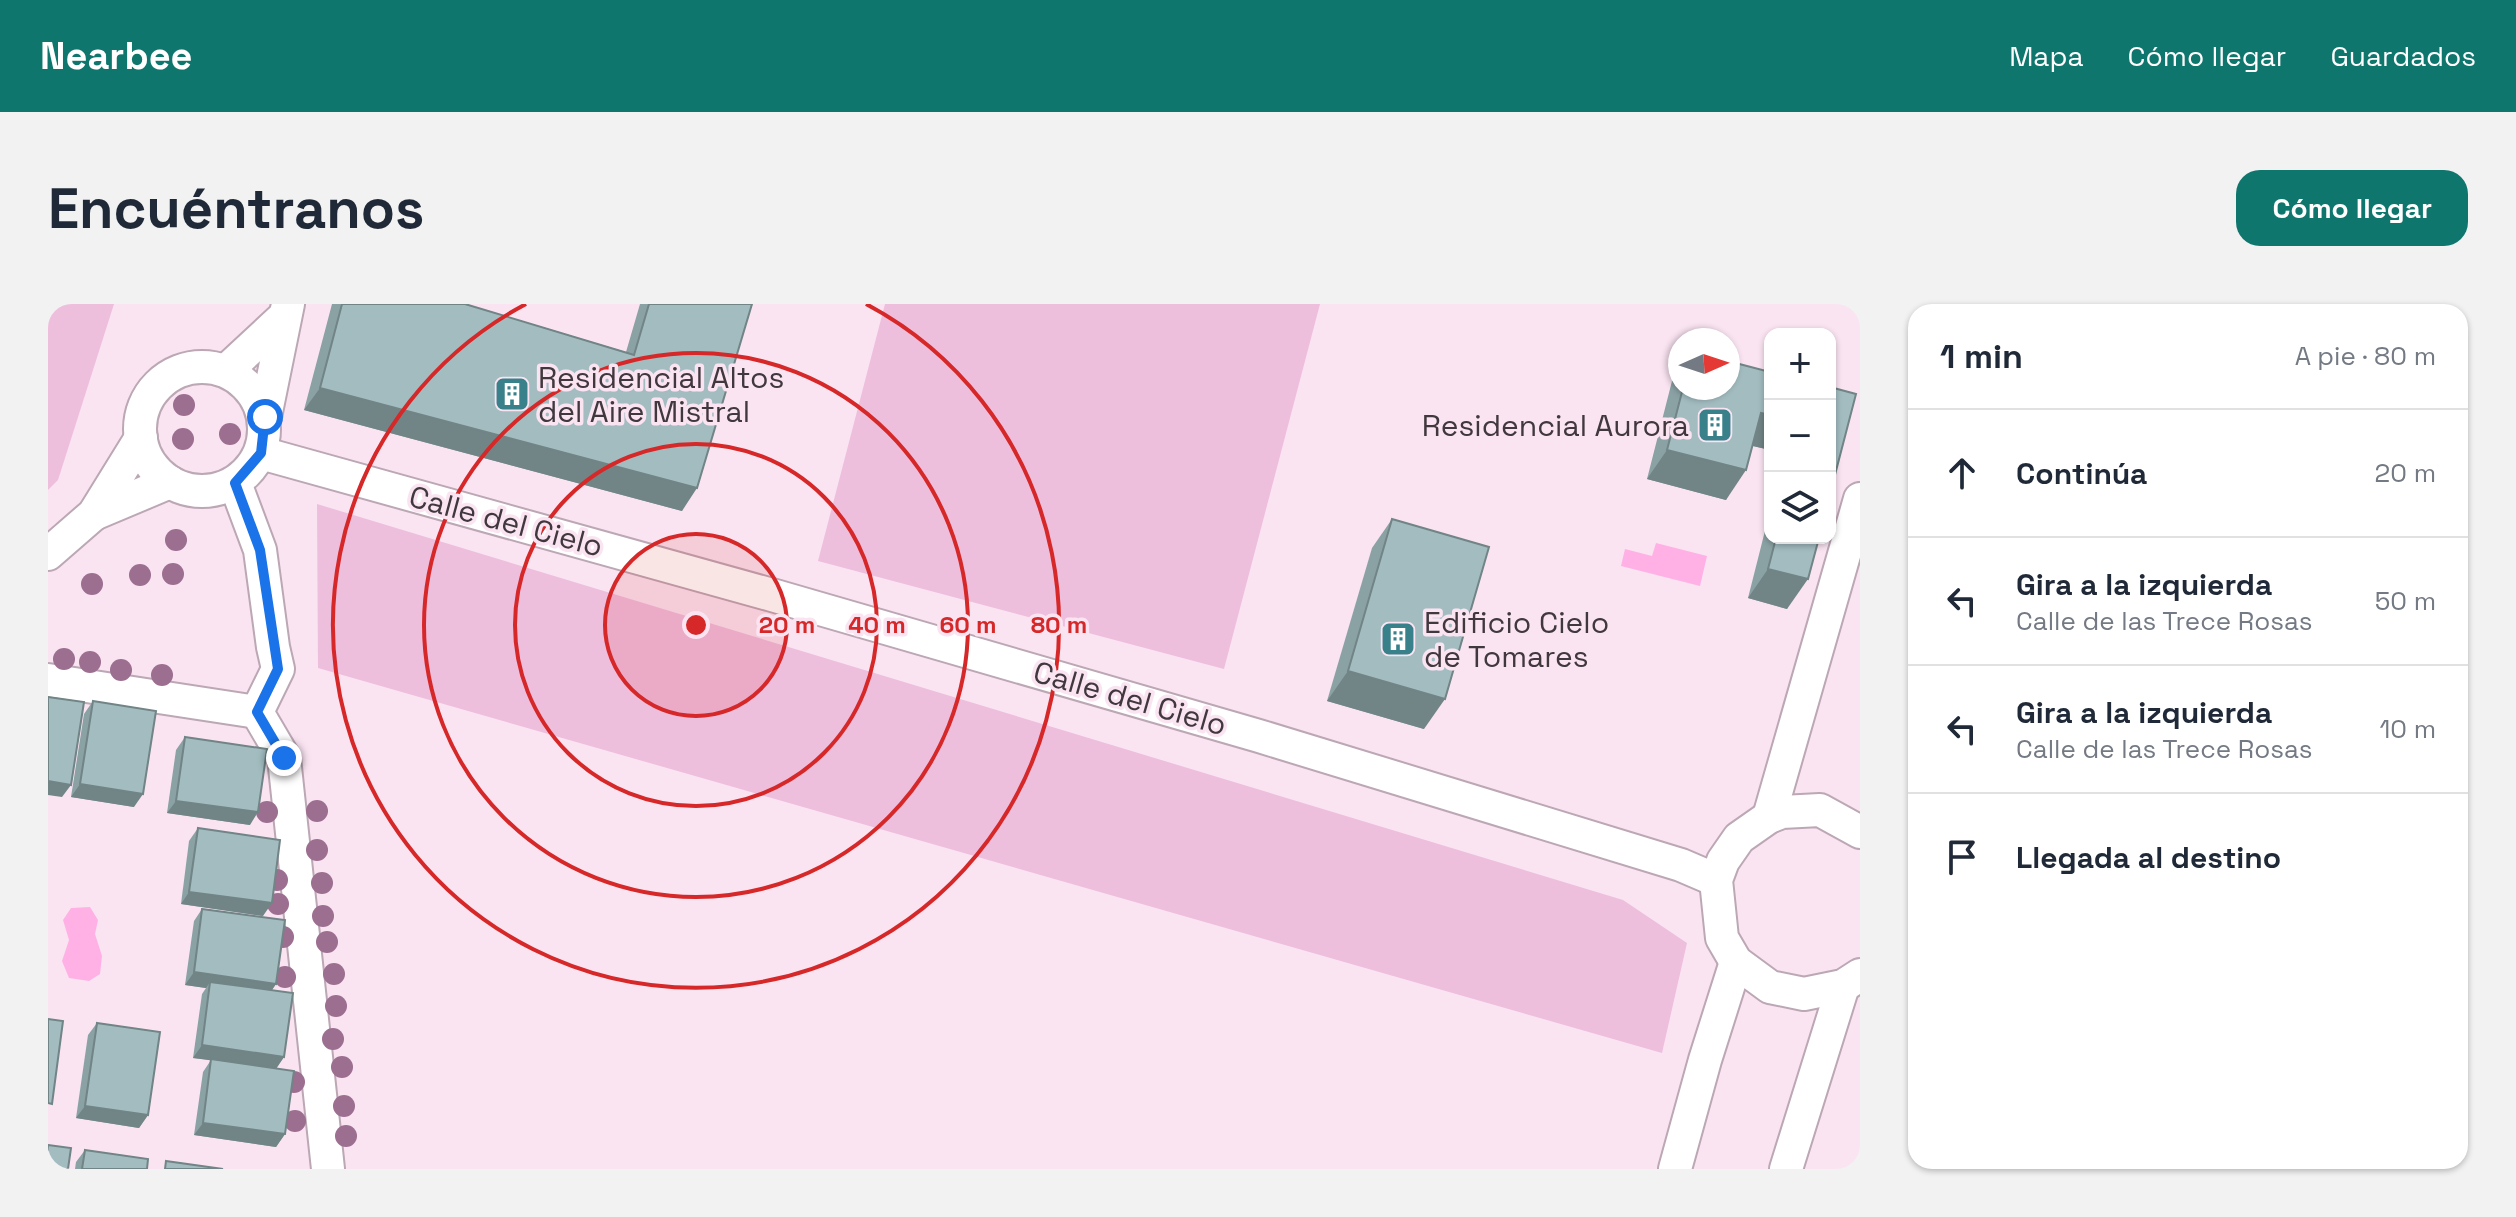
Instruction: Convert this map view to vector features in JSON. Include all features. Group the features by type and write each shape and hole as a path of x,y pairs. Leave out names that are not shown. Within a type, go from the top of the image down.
{"street":[{"path":"227,370 286,310"},
{"path":"265,417 259,400 247,384 227,370 195,366 168,376 148,398 141,418 141,438 147,458 155,470 170,482 200,492 235,483 261,453 286,310"},
{"path":"48,554 94,514 141,438"},
{"name":"Calle del Cielo","path":"261,453 731,583 1248,732 1681,865 1716,880"},
{"path":"94,514 170,482"},
{"path":"235,483 260,550 278,669 257,712"},
{"path":"1769,817 1860,499"},
{"path":"48,680 257,712"},
{"path":"257,712 284,758 328,1169"},
{"path":"1851,980 1804,994 1770,987 1736,962 1722,938 1716,880 1723,861 1739,838 1769,817 1782,812 1820,810 1860,832"},
{"path":"1675,1169 1736,962"},
{"path":"1786,1169 1851,980"}],"shaded area":[{"path":"48,304 114,304 58,480 48,490"},
{"path":"885,304 1320,304 1224,669 818,561"},
{"path":"317,504 1623,900 1687,943 1662,1053 318,668"},
{"path":"1656,543 1707,556 1700,586 1621,566 1625,549 1652,556"},
{"path":"90,907 98,920 95,934 102,956 100,974 89,981 69,978 62,961 69,940 63,920 71,908"}],"building":[{"name":"Residencial Altos del Aire Mistral","path":"342,304 465,304 634,355 649,304 752,304 697,488 320,388"},
{"path":"1740,364 1764,370 1764,414 1761,413 1746,470 1667,450 1680,400 1740,400"},
{"path":"1836,389 1856,394 1836,471"},
{"name":"Edificio Cielo de Tomares","path":"1392,519 1489,547 1445,699 1348,671"},
{"path":"1774,544 1817,544 1808,579 1768,569"},
{"path":"48,697 84,702 71,785 48,781"},
{"path":"93,701 156,711 143,794 80,784"},
{"path":"185,737 267,749 258,812 176,801"},
{"path":"198,828 280,840 272,903 189,892"},
{"path":"202,909 285,920 276,984 194,972"},
{"path":"210,982 293,993 284,1057 202,1045"},
{"path":"48,1019 63,1021 52,1104 48,1103"},
{"path":"97,1023 160,1032 148,1115 85,1106"},
{"path":"211,1059 294,1071 285,1134 203,1123"},
{"path":"48,1145 71,1148 68,1169 48,1169"},
{"path":"85,1150 148,1159 147,1169 82,1169"},
{"path":"166,1161 223,1169 165,1169"}],"place":[{"name":"Residencial Altos del Aire Mistral","path":"512,394"},
{"name":"Residencial Aurora","path":"1715,425"},
{"name":"Edificio Cielo de Tomares","path":"1398,639"}],"route":[{"path":"265,417 261,453 235,483 263,562 278,669 257,712 284,758"}]}
